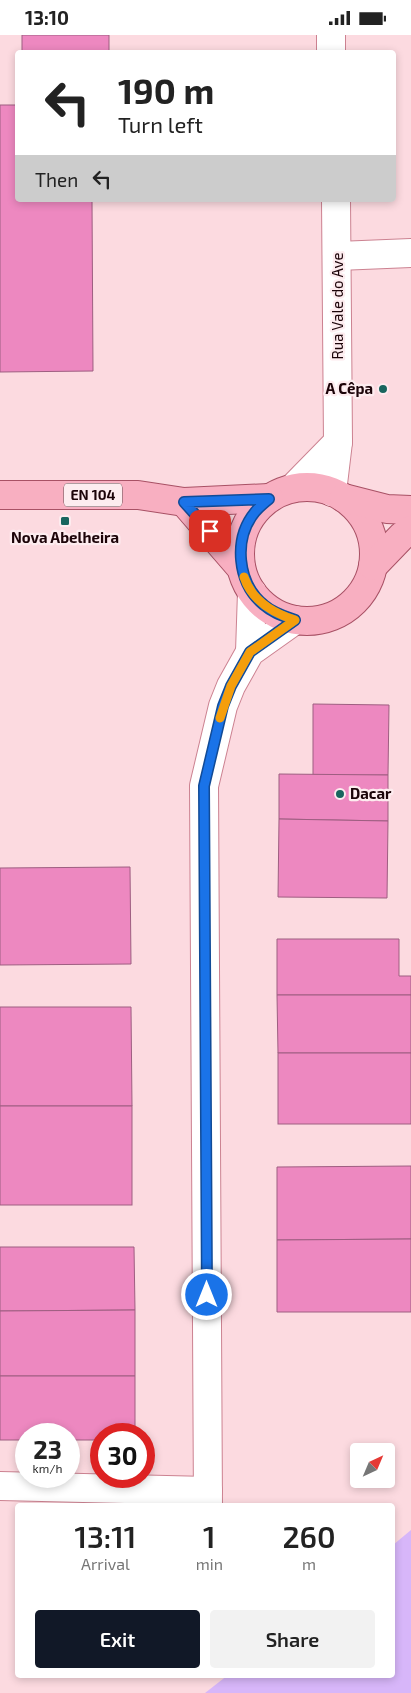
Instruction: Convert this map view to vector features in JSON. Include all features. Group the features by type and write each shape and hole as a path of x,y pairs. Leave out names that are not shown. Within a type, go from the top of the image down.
{"main road":[{"name":"EN 104","path":"0,495 138,495 184,502 281,493 313,487 387,509 411,510"},
{"path":"247,580 240,548 245,529 254,512 281,493"},
{"path":"184,502 247,580 264,605 278,615 295,620 316,621 336,614 353,603 366,586 373,566 374,547 369,528 359,511 338,495"},
{"path":"373,566 402,536 411,530"}],"street":[{"path":"331,35 331,50"},
{"name":"Rua Vale do Ave","path":"336,202 338,256 338,495"},
{"path":"338,256 411,253"},
{"path":"281,493 338,441"},
{"path":"247,580 250,652"},
{"path":"0,1486 208,1498 204,786 223,706 231,686 250,652 295,620"}],"shaded area":[{"path":"411,1530 411,1693 205,1693 224,1678 395,1678 395,1543"}],"building":[{"path":"22,35 109,35 109,50 22,50"},
{"path":"0,105 15,105 15,202 92,202 93,371 0,372"},
{"path":"313,704 389,705 388,775 313,775"},
{"path":"279,774 388,775 388,821 279,819"},
{"path":"279,819 388,821 387,898 278,897"},
{"path":"130,867 131,964 0,965 0,868"},
{"path":"277,939 399,939 399,976 411,976 411,995 277,995"},
{"path":"277,995 411,995 411,1053 278,1053"},
{"path":"0,1007 131,1007 132,1106 0,1106"},
{"path":"278,1053 411,1053 411,1124 278,1124"},
{"path":"0,1106 132,1106 132,1205 0,1205"},
{"path":"411,1166 411,1239 277,1240 277,1167"},
{"path":"411,1239 411,1312 277,1312 277,1240"},
{"path":"0,1247 134,1247 135,1310 0,1311"},
{"path":"135,1310 135,1376 0,1376 0,1311"},
{"path":"0,1376 135,1376 135,1423 90,1423 90,1440 80,1440 80,1423 15,1423 15,1440 0,1440"}],"slow traffic":[{"path":"220,718 231,686 250,652 295,620 278,615 264,605 252,592 244,577"}],"place":[{"name":"A Cêpa","path":"383,389"},
{"name":"Nova Abelheira","path":"65,521"},
{"name":"Dacar","path":"340,794"}],"route":[{"path":"207,1295 204,786 223,706 231,686 250,652 295,620 278,615 264,605 245,581 242,568 240,548 245,529 254,512 269,499 184,502 210,531"}]}
